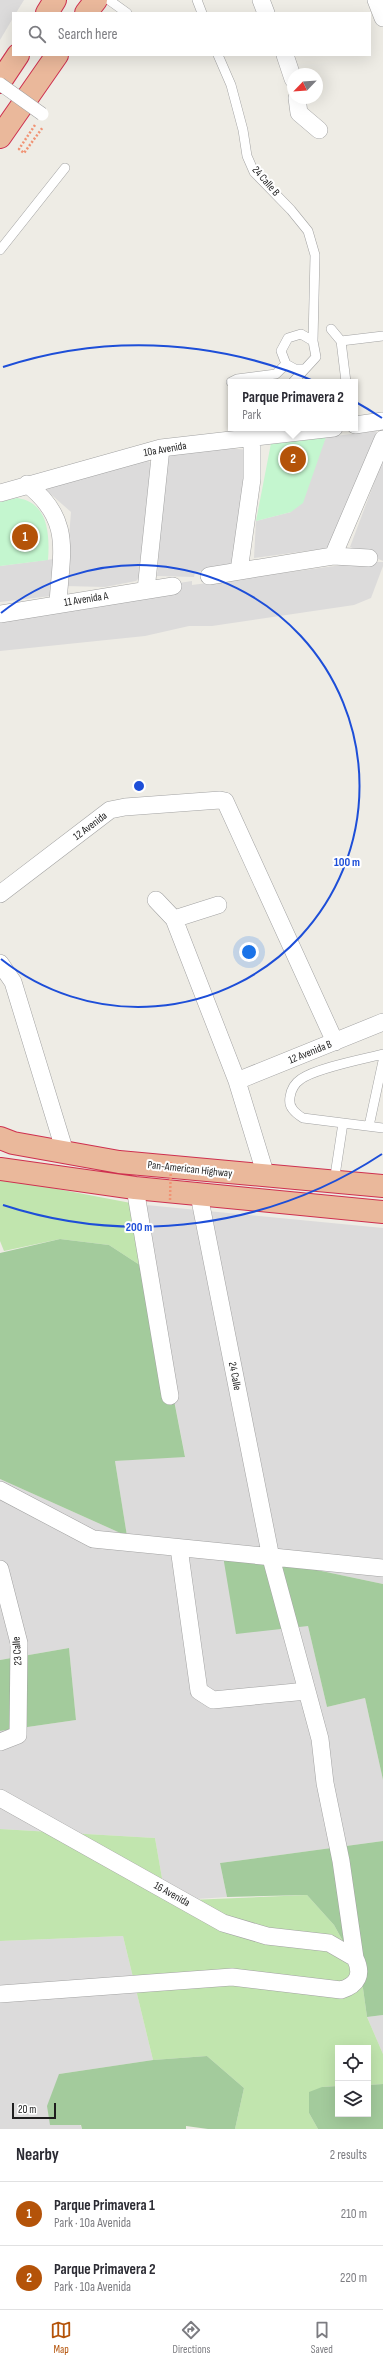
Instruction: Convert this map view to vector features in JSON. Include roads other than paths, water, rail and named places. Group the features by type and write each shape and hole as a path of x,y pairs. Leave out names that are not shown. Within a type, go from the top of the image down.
{"highway":[{"path":"47,12 55,0"},
{"path":"75,12 82,0"},
{"path":"87,12 96,0"},
{"path":"0,83 17,56"},
{"path":"0,137 55,56"},
{"name":"Pan-American Highway","path":"0,1138 13,1143 119,1162 383,1186"},
{"path":"0,1169 135,1188 383,1212"}],"street":[{"path":"261,0 266,12"},
{"path":"376,0 383,18"},
{"path":"285,56 289,68"},
{"path":"0,83 44,117"},
{"path":"298,104 299,113 319,130"},
{"path":"358,425 383,421"},
{"name":"10a Avenida","path":"0,493 27,484 161,448 303,431"},
{"path":"239,571 252,479 252,436"},
{"path":"333,556 383,438"},
{"path":"146,590 161,448"},
{"path":"27,484 52,508 62,535 58,603"},
{"path":"209,576 333,556 369,558"},
{"name":"11 Avenida A","path":"0,614 58,603 173,586"},
{"name":"12 Avenida","path":"0,894 110,810 125,806 220,800 228,805 335,1042"},
{"path":"156,900 174,919 237,1081 266,1176"},
{"path":"174,919 218,904"},
{"path":"0,963 13,982 66,1152"},
{"name":"12 Avenida B","path":"237,1081 383,1022"},
{"path":"135,1188 170,1396"},
{"name":"24 Calle","path":"0,1994 232,1977 341,1990 354,1984 360,1968 354,1958 341,1861 325,1783 320,1739 271,1558 199,1195"},
{"path":"0,1490 92,1539 383,1568"},
{"path":"179,1548 199,1691 213,1700 307,1691"},
{"name":"23 Calle","path":"0,1569 19,1643 18,1735 0,1742"},
{"name":"16 Avenida","path":"0,1798 223,1923 267,1936 329,1943 354,1958"}],"lane":[{"path":"109,0 126,12"},
{"path":"197,0 202,12"},
{"name":"24 Calle B","path":"216,56 231,85 243,130 247,156 254,172 291,210 308,231 315,255 313,341"},
{"path":"0,250 65,168"},
{"path":"331,329 334,336 341,341 383,336"},
{"path":"296,379 305,369 316,357 313,341 301,334 288,338 281,351 286,364 295,369 305,369"},
{"path":"341,341 346,379"},
{"path":"237,379 276,374 286,364"},
{"path":"383,1054 333,1066 301,1079 291,1090 289,1101 295,1113 304,1118 383,1128"},
{"path":"369,1126 383,1061"},
{"path":"334,1182 343,1123"}],"place":[{"name":"Parque Primavera 2","path":"293,459"},
{"name":"Parque Primavera 1","path":"25,537"}]}
